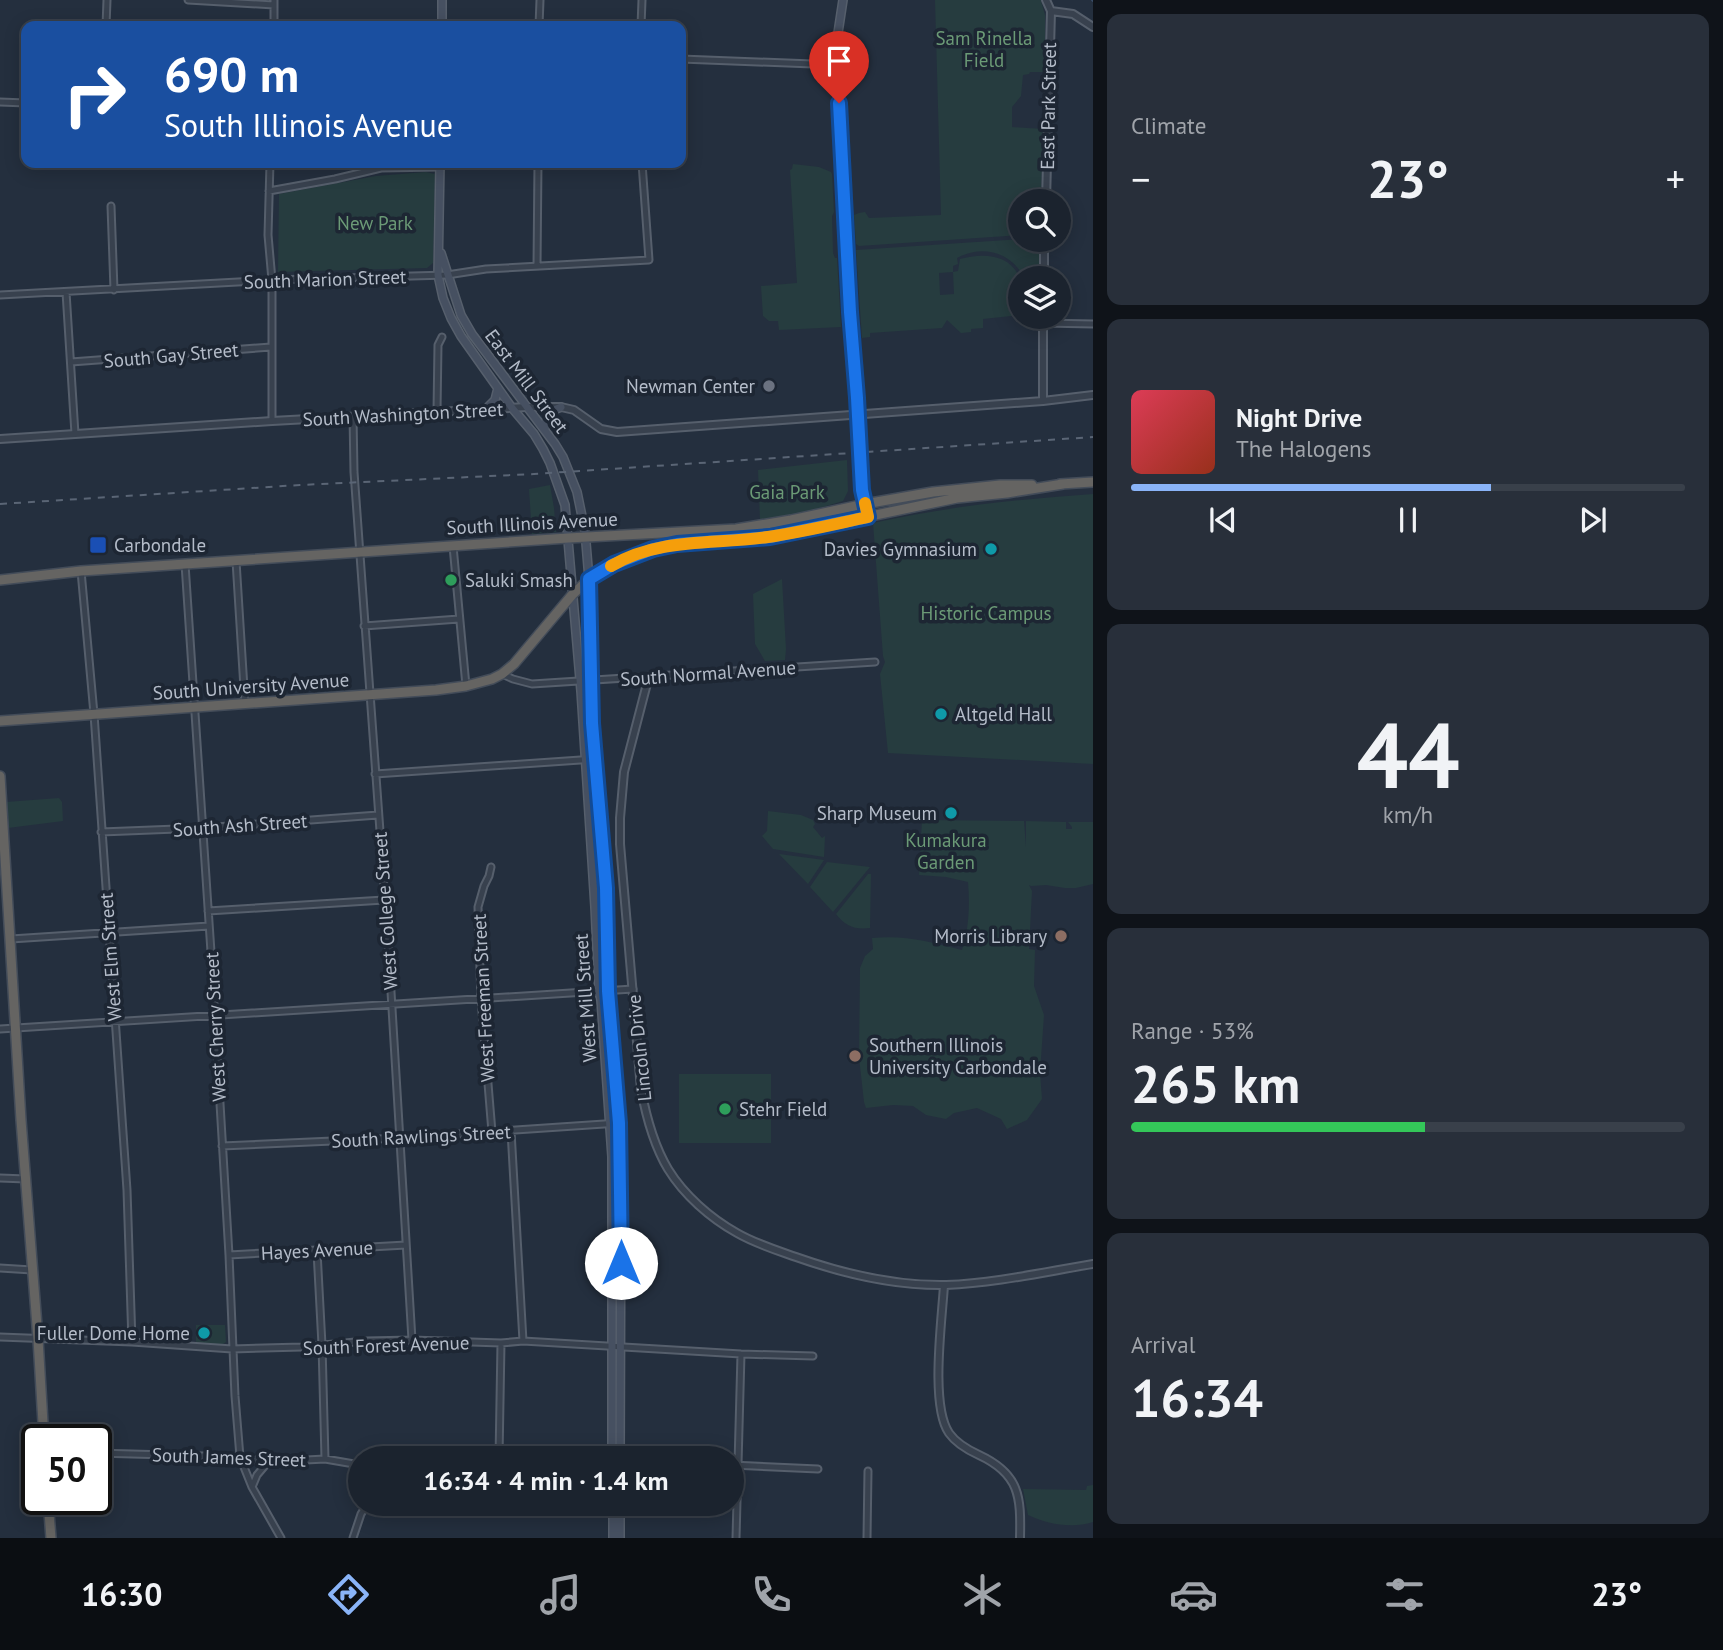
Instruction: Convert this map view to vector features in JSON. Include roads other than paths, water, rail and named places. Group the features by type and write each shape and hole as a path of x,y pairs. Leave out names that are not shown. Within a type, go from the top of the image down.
{"highway":[{"name":"South Illinois Avenue","path":"0,580 81,571 754,526 970,487 1093,482"},
{"name":"South Illinois Avenue","path":"502,674 589,579 614,564 653,549 677,544 770,537 957,498 1063,484"},
{"name":"South University Avenue","path":"0,721 466,687 492,680 502,674"},
{"path":"0,776 43,1424"},
{"path":"49,1515 51,1538"}],"main road":[{"path":"442,0 442,21"},
{"path":"843,0 838,33 838,65 846,249 862,490 868,517"},
{"name":"East Mill Street","path":"440,168 438,275 443,298 461,336 512,408 534,434 550,463 565,505 568,538"},
{"name":"East Mill Street","path":"438,245 461,315 472,334 563,457 577,492 585,537"},
{"path":"486,409 495,400 498,388"},
{"path":"545,431 548,415 561,407"},
{"name":"West Mill Street","path":"585,537 589,579 590,680 606,888 608,991 621,1180 613,1446"},
{"name":"West Mill Street","path":"568,538 610,1124 621,1446"},
{"path":"612,1516 613,1538"},
{"path":"620,1516 620,1538"}],"street":[{"path":"106,21 107,0"},
{"path":"188,0 274,3 274,21"},
{"path":"539,21 540,0"},
{"path":"641,21 642,0"},
{"path":"1046,0 1051,11 1073,14 1093,27"},
{"name":"East Park Street","path":"1046,189 1051,11"},
{"path":"686,59 838,65"},
{"path":"0,102 21,103"},
{"path":"270,168 268,235 272,280 272,421"},
{"path":"269,191 381,168"},
{"path":"537,267 538,168"},
{"name":"South Marion Street","path":"0,295 272,280 447,275 486,269 649,260 642,168"},
{"path":"111,206 114,290"},
{"path":"66,292 75,434"},
{"path":"1071,322 1093,324"},
{"path":"1043,329 1043,401"},
{"path":"437,411 438,345 442,337"},
{"name":"South Gay Street","path":"71,362 271,347"},
{"name":"South Washington Street","path":"0,439 527,407 561,407 574,410 601,429 617,432 1043,401 1093,395"},
{"name":"West College Street","path":"354,416 355,482 412,1340"},
{"path":"453,546 466,687"},
{"path":"236,561 245,704"},
{"name":"West Cherry Street","path":"185,564 240,1457 252,1487 281,1538"},
{"name":"West Elm Street","path":"81,571 94,714 127,1190 132,1342"},
{"path":"365,626 460,619"},
{"name":"South Normal Avenue","path":"502,674 531,684 875,662"},
{"name":"Lincoln Drive","path":"649,676 621,790 620,844 641,1089 653,1137 668,1169 681,1187 722,1223 743,1236 823,1267 873,1279 944,1285 1014,1278 1093,1264"},
{"path":"375,774 595,759"},
{"name":"South Ash Street","path":"101,832 202,828 378,815"},
{"name":"West Freeman Street","path":"492,867 478,907 481,999 492,1132"},
{"path":"208,911 384,900"},
{"path":"11,939 209,926"},
{"path":"0,1028 633,989"},
{"name":"South Rawlings Street","path":"222,1146 400,1138 619,1123"},
{"path":"511,1131 523,1341"},
{"path":"0,1178 26,1179"},
{"name":"Hayes Avenue","path":"229,1255 406,1245"},
{"path":"317,1251 325,1459"},
{"path":"0,1268 32,1270"},
{"path":"944,1285 939,1393 942,1418 958,1443 1001,1468 1013,1482 1020,1499 1020,1538"},
{"name":"South Forest Avenue","path":"0,1338 132,1342 232,1349 412,1340 500,1343 523,1341 813,1356"},
{"path":"499,1446 500,1343"},
{"path":"736,1446 741,1354"},
{"name":"South James Street","path":"112,1453 240,1457 268,1462 325,1459 348,1464"},
{"path":"252,1487 257,1475 268,1462"},
{"path":"744,1466 818,1469"},
{"path":"867,1538 868,1471"},
{"path":"353,1538 361,1516"},
{"path":"736,1516 736,1538"}],"railway":[{"path":"0,504 300,485 534,474 1093,437"}],"place":[{"name":"Newman Center","path":"769,386"},
{"name":"Carbondale","path":"98,545"},
{"name":"Davies Gymnasium","path":"991,549"},
{"name":"Saluki Smash","path":"451,580"},
{"name":"Altgeld Hall","path":"941,714"},
{"name":"Sharp Museum","path":"951,813"},
{"name":"Morris Library","path":"1061,936"},
{"name":"Southern Illinois University Carbondale","path":"855,1056"},
{"name":"Stehr Field","path":"725,1109"},
{"name":"Fuller Dome Home","path":"204,1333"}],"park label":[{"name":"Sam Rinella Field","path":"984,49"},
{"name":"New Park","path":"375,223"},
{"name":"Gaia Park","path":"787,492"},
{"name":"Historic Campus","path":"986,613"},
{"name":"Kumakura Garden","path":"946,851"}]}
